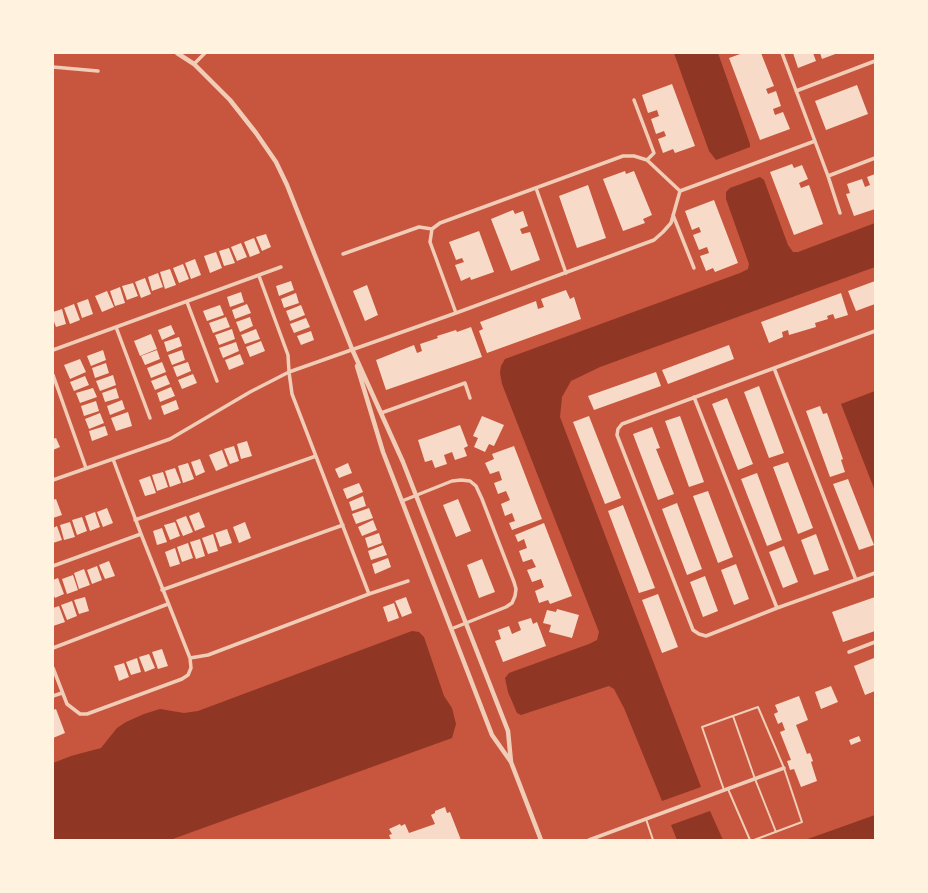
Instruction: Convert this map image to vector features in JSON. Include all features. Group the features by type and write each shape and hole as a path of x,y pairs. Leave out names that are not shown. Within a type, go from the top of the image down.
{"street":[{"path":"177,53 194,64 230,100 256,133 276,162 295,203 352,349 397,447 508,731 511,762"},
{"path":"194,64 205,53"},
{"path":"782,53 828,176 840,213"},
{"path":"796,91 875,61"},
{"path":"53,67 98,71"},
{"path":"634,100 654,153 647,160"},
{"path":"680,191 815,141"},
{"path":"456,313 430,242 432,229 440,223 623,156 634,156 647,160 680,191"},
{"path":"828,176 875,158"},
{"path":"536,188 566,273"},
{"path":"53,480 170,439 250,392 289,372 456,313 654,240 671,223 680,191"},
{"path":"673,215 694,268"},
{"path":"343,254 420,227 432,229"},
{"path":"53,350 281,267"},
{"path":"259,276 288,355 292,394 369,594"},
{"path":"187,302 217,381"},
{"path":"116,327 150,418"},
{"path":"875,331 622,424 618,429 617,435 693,630 699,634 706,636 777,608 875,573"},
{"path":"352,349 383,452 451,629 492,735 511,762 541,840"},
{"path":"774,368 856,580"},
{"path":"53,376 86,468"},
{"path":"381,413 465,383 470,398"},
{"path":"694,397 777,608"},
{"path":"136,520 316,456"},
{"path":"53,668 67,704 80,714 87,714 182,679 188,675 191,668 190,658 162,590 114,458"},
{"path":"402,501 452,481 470,481 476,486 482,499 514,582 516,589 512,603 506,607 451,629"},
{"path":"162,590 343,525"},
{"path":"53,566 141,534"},
{"path":"190,658 208,655 369,594 408,581"},
{"path":"53,648 168,604"},
{"path":"849,652 875,642"},
{"path":"53,696 62,693"},
{"path":"589,840 784,768"}],"lane":[{"path":"750,840 726,789 702,726 758,707 784,768 802,822 754,840"},
{"path":"733,716 755,779 776,832"},
{"path":"646,819 653,840"}],"shaded area":[{"path":"674,53 718,53 750,147 716,160 709,151"},
{"path":"760,177 764,180 788,245 793,252 798,252 875,223 875,267 600,367 571,381 562,397 560,417 701,787 662,801 624,708 614,689 609,686 521,715 517,713 508,692 505,678 509,673 589,644 597,640 599,632 502,384 500,373 501,366 505,359 748,269 749,264 726,199 726,192 730,188"},
{"path":"875,391 875,491 841,404"},
{"path":"412,631 419,632 424,637 444,696 452,708 456,724 452,738 170,840 53,840 53,763 71,756 101,748 117,728 144,714 160,709 184,713 198,711"},
{"path":"710,811 723,840 677,840 671,825"},
{"path":"875,815 875,840 805,840"}],"building":[{"path":"743,53 761,53 774,86 766,89 768,94 776,91 781,106 773,109 775,115 783,112 790,129 760,140 729,58"},
{"path":"793,53 813,53 816,61 798,68"},
{"path":"820,53 838,53 822,59"},
{"path":"672,84 695,146 675,153 673,149 663,153 658,139 666,136 664,131 656,134 651,119 659,116 657,110 648,113 642,95"},
{"path":"857,85 868,114 826,130 815,101"},
{"path":"792,164 794,168 802,165 808,179 799,183 801,188 809,185 823,224 794,235 770,172"},
{"path":"625,171 626,174 634,171 652,215 643,219 645,223 623,231 603,179"},
{"path":"875,174 875,209 854,216 846,194 850,193 847,184 862,179 865,187 870,185 867,177"},
{"path":"588,185 606,238 577,248 559,196"},
{"path":"714,200 738,263 715,272 713,268 706,271 700,256 709,253 707,247 699,250 693,235 701,232 699,227 692,230 685,211"},
{"path":"513,210 515,214 523,211 528,226 520,229 522,234 530,232 540,260 511,271 491,219"},
{"path":"479,231 494,272 471,280 470,277 461,281 455,265 464,262 462,258 456,260 449,242"},
{"path":"266,234 271,247 262,251 256,237"},
{"path":"254,238 260,253 250,257 244,242"},
{"path":"241,243 247,257 237,261 231,247"},
{"path":"229,248 235,263 224,266 219,251"},
{"path":"216,252 222,268 210,273 204,256"},
{"path":"195,259 201,275 191,279 185,263"},
{"path":"183,264 189,279 179,283 173,268"},
{"path":"170,269 176,285 165,289 160,272"},
{"path":"158,273 163,287 152,291 148,277"},
{"path":"145,278 151,294 141,298 135,282"},
{"path":"291,281 294,290 279,296 276,286"},
{"path":"875,281 875,304 856,311 848,291"},
{"path":"133,283 138,296 127,300 122,286"},
{"path":"367,285 378,315 365,321 353,291"},
{"path":"120,287 125,303 115,306 110,291"},
{"path":"566,290 570,299 574,297 581,319 487,353 479,331 483,329 480,322 536,301 538,309 544,307 541,299"},
{"path":"107,291 114,307 102,312 95,296"},
{"path":"241,292 244,302 230,307 227,297"},
{"path":"296,293 299,303 284,308 281,299"},
{"path":"841,293 848,315 835,319 833,314 827,316 828,319 815,323 816,327 789,335 788,330 782,332 783,337 769,343 761,322"},
{"path":"88,299 93,314 82,318 77,303"},
{"path":"74,304 80,320 70,324 64,308"},
{"path":"247,304 251,313 235,319 232,310"},
{"path":"220,305 224,315 207,321 203,311"},
{"path":"301,305 305,315 290,321 286,311"},
{"path":"62,309 66,324 56,327 53,319 53,312"},
{"path":"226,317 230,327 213,333 209,323"},
{"path":"250,317 253,326 240,332 236,322"},
{"path":"306,318 310,327 294,333 290,324"},
{"path":"171,325 175,334 162,340 158,330"},
{"path":"471,327 482,357 386,390 376,360 414,345 417,353 422,351 420,344 438,338 437,336 456,330 457,332"},
{"path":"232,329 235,339 219,345 215,335"},
{"path":"256,329 260,339 245,344 241,335"},
{"path":"311,331 314,340 301,345 297,336"},
{"path":"151,334 157,349 140,356 134,341"},
{"path":"179,337 182,346 167,352 164,342"},
{"path":"261,341 265,351 250,357 246,347"},
{"path":"236,342 239,351 223,358 219,348"},
{"path":"729,345 734,359 668,384 662,370"},
{"path":"103,350 106,360 91,366 87,356"},
{"path":"157,350 160,359 145,365 141,356"},
{"path":"182,350 185,360 172,365 168,355"},
{"path":"240,354 244,364 229,370 225,360"},
{"path":"80,359 86,372 70,379 64,365"},
{"path":"162,362 166,372 151,378 147,368"},
{"path":"188,362 191,371 177,377 173,367"},
{"path":"106,363 109,373 95,378 92,368"},
{"path":"656,372 661,386 594,410 588,396"},
{"path":"193,374 197,383 182,389 178,380"},
{"path":"113,375 116,385 100,391 96,381"},
{"path":"166,375 170,384 155,390 151,381"},
{"path":"85,376 89,385 74,391 70,382"},
{"path":"759,386 784,453 769,458 744,392"},
{"path":"171,387 175,396 160,402 157,393"},
{"path":"93,388 97,397 80,403 76,393"},
{"path":"116,388 119,398 105,402 102,393"},
{"path":"727,398 753,464 738,470 712,404"},
{"path":"122,400 125,409 110,415 107,406"},
{"path":"176,400 179,409 164,415 161,406"},
{"path":"96,401 99,411 84,416 81,406"},
{"path":"820,406 823,414 827,413 843,459 841,460 845,472 830,477 806,411"},
{"path":"128,412 132,426 116,431 111,418"},
{"path":"100,413 104,423 89,429 85,419"},
{"path":"482,416 504,425 494,446 489,444 485,452 474,447 478,438 473,436"},
{"path":"589,416 621,498 605,504 573,422"},
{"path":"680,416 704,482 689,487 665,421"},
{"path":"460,425 468,446 464,448 467,456 455,460 452,452 444,455 447,464 435,468 432,460 425,462 418,440"},
{"path":"105,426 108,435 92,441 89,431"},
{"path":"652,427 660,448 656,449 674,494 658,500 633,434"},
{"path":"56,438 60,447 53,450 53,439"},
{"path":"247,441 252,456 241,459 237,444"},
{"path":"234,446 239,461 230,464 224,449"},
{"path":"514,446 542,519 512,530 509,523 515,521 512,513 505,516 501,504 510,500 506,491 498,494 494,483 502,480 499,471 490,474 485,463 494,459 492,454"},
{"path":"222,450 228,466 216,471 209,455"},
{"path":"200,459 205,472 196,476 191,462"},
{"path":"788,462 813,528 798,534 773,467"},
{"path":"188,463 194,479 183,483 178,466"},
{"path":"348,463 352,473 339,478 335,469"},
{"path":"175,468 181,483 170,487 165,471"},
{"path":"163,472 168,487 157,491 152,475"},
{"path":"757,473 782,540 767,546 741,479"},
{"path":"150,476 156,493 145,496 139,480"},
{"path":"848,479 874,545 859,550 833,484"},
{"path":"359,483 363,492 347,499 343,489"},
{"path":"708,491 733,557 718,563 693,496"},
{"path":"363,496 366,506 352,511 349,502"},
{"path":"56,499 62,515 53,518 53,500"},
{"path":"458,499 471,531 456,537 443,505"},
{"path":"677,503 702,569 687,575 662,509"},
{"path":"623,505 655,588 639,593 608,511"},
{"path":"107,508 113,523 103,527 97,512"},
{"path":"369,508 373,518 356,524 352,514"},
{"path":"95,512 100,527 90,531 85,516"},
{"path":"199,512 205,527 195,531 189,516"},
{"path":"186,516 193,532 183,536 176,520"},
{"path":"82,517 87,531 77,535 72,520"},
{"path":"373,520 377,530 362,536 358,527"},
{"path":"70,522 75,537 64,540 60,525"},
{"path":"175,522 180,536 170,540 164,525"},
{"path":"245,522 251,538 239,543 233,527"},
{"path":"544,523 572,596 550,604 548,600 539,603 535,591 544,587 541,579 532,582 527,570 536,567 532,559 523,562 519,551 527,548 524,539 518,542 515,535"},
{"path":"57,526 62,540 53,543 53,528"},
{"path":"162,528 167,542 157,545 153,531"},
{"path":"227,529 232,543 220,547 215,533"},
{"path":"379,533 382,543 368,548 365,538"},
{"path":"213,534 218,551 208,554 202,538"},
{"path":"816,534 829,570 814,575 801,540"},
{"path":"200,539 205,556 196,559 190,542"},
{"path":"188,543 193,558 182,562 177,547"},
{"path":"383,545 387,555 371,560 368,551"},
{"path":"784,546 798,582 783,588 769,552"},
{"path":"175,548 180,564 170,567 165,552"},
{"path":"388,558 391,567 375,574 372,564"},
{"path":"482,559 495,592 479,598 467,565"},
{"path":"109,561 115,576 105,579 99,565"},
{"path":"736,564 749,599 734,605 721,570"},
{"path":"97,566 102,580 92,584 87,570"},
{"path":"84,569 90,585 79,589 74,573"},
{"path":"73,575 78,590 67,594 62,579"},
{"path":"705,576 718,611 703,617 690,582"},
{"path":"58,578 64,594 55,598 53,594 53,580"},
{"path":"658,594 678,647 662,653 642,600"},
{"path":"85,597 89,611 79,614 74,600"},
{"path":"406,597 412,613 402,617 395,601"},
{"path":"875,597 875,631 843,642 832,612"},
{"path":"72,601 77,616 67,620 61,605"},
{"path":"394,603 399,618 388,622 383,607"},
{"path":"59,606 65,622 53,626 53,608"},
{"path":"557,609 579,615 572,638 549,632 551,625 543,623 547,610 556,612"},
{"path":"531,618 533,624 537,622 546,646 503,662 495,641 501,639 498,630 509,626 512,634 521,630 518,622"},
{"path":"162,649 168,666 158,669 152,652"},
{"path":"149,654 155,668 145,672 139,657"},
{"path":"137,658 141,672 131,675 126,662"},
{"path":"874,658 875,691 865,695 854,666"},
{"path":"124,663 129,677 119,681 114,666"},
{"path":"831,686 838,702 821,709 815,692"},
{"path":"799,696 808,720 796,725 807,754 810,753 813,761 811,762 817,781 801,787 794,769 790,770 787,761 791,760 780,732 785,730 782,722 778,724 774,714 778,712 775,705"},
{"path":"56,709 65,733 53,738 53,710"},
{"path":"859,736 861,741 851,745 849,740"},
{"path":"445,807 447,813 450,812 461,840 391,840 389,835 392,834 389,829 400,824 401,826 405,824 409,833 435,824 431,815 435,813 435,811"}]}
